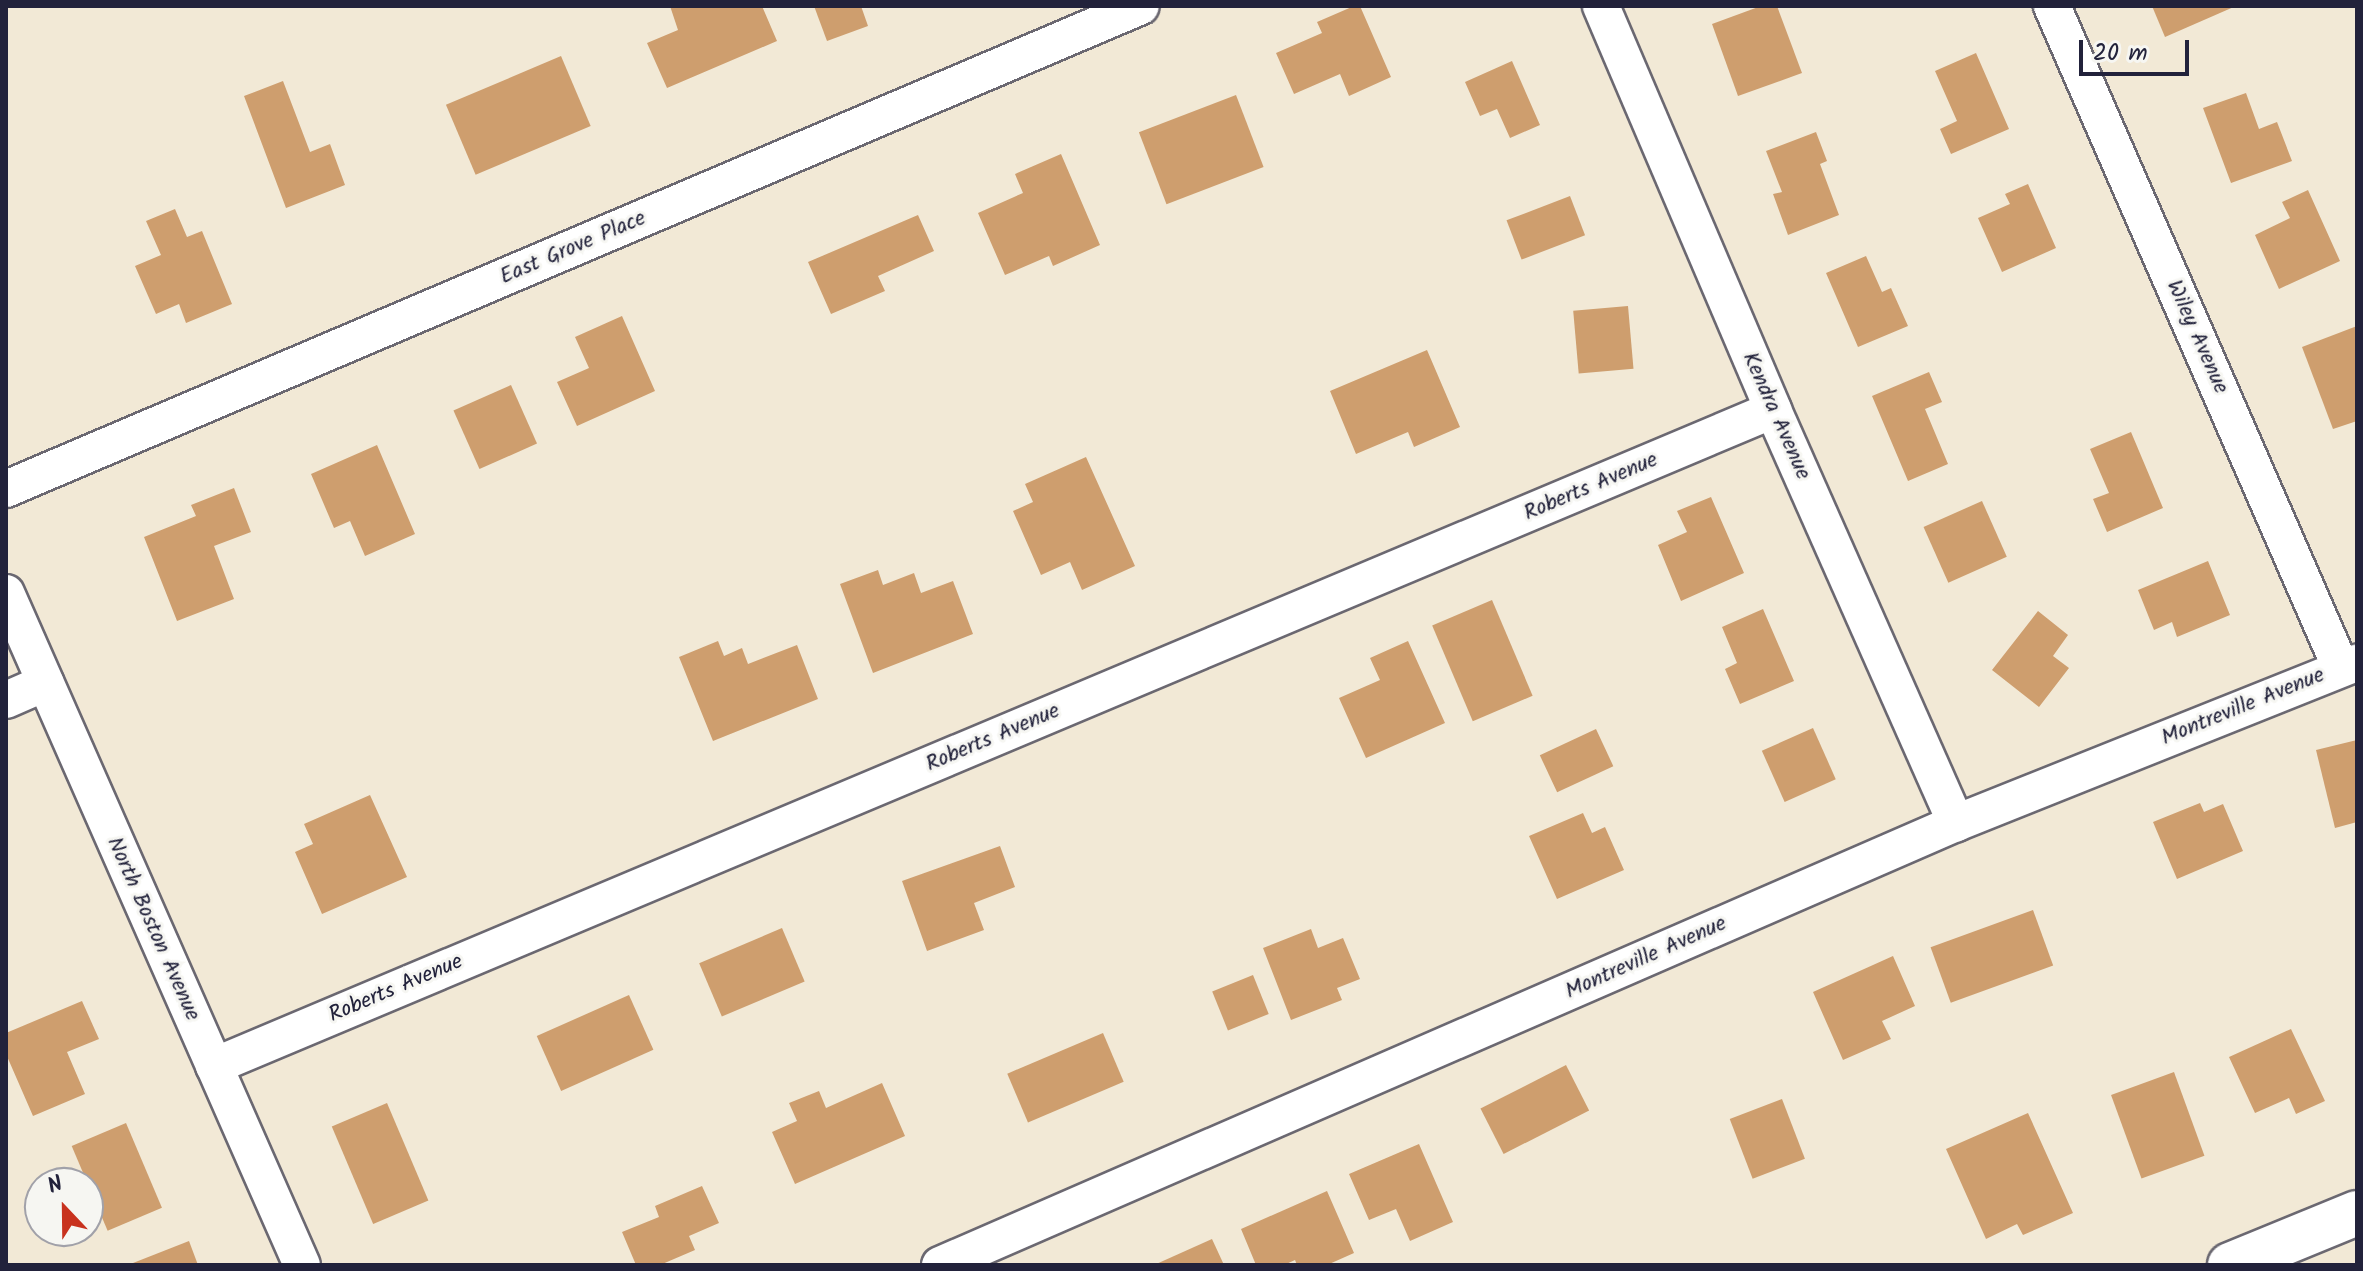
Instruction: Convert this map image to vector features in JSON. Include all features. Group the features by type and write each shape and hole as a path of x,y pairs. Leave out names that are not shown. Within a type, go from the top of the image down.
{"main road":[{"path":"2230,1265 2357,1213"}],"street":[{"name":"East Grove Place","path":"6,489 1141,6"},
{"name":"Kendra Avenue","path":"1601,6 1773,410 1956,823"},
{"name":"Wiley Avenue","path":"2052,6 2349,665"},
{"name":"Roberts Avenue","path":"214,1066 1773,410"},
{"name":"North Boston Avenue","path":"6,593 302,1265"},
{"name":"Montreville Avenue","path":"940,1265 1956,823 2349,665"},
{"path":"6,700 45,683"}],"building":[{"path":"670,6 762,6 777,41 667,88 647,43 678,30"},
{"path":"814,6 861,6 868,26 827,41"},
{"path":"1360,6 1391,77 1349,96 1340,74 1294,94 1276,53 1322,33 1317,22"},
{"path":"1761,6 1777,6 1802,73 1738,96 1712,24"},
{"path":"2152,6 2236,6 2165,37"},
{"path":"1976,53 2009,129 1951,154 1940,129 1957,121 1935,71"},
{"path":"561,56 591,126 476,175 446,105"},
{"path":"1512,61 1540,125 1510,138 1497,109 1480,116 1465,82"},
{"path":"283,81 310,152 330,144 345,185 286,208 244,96"},
{"path":"2246,93 2259,129 2277,122 2292,161 2231,183 2203,108"},
{"path":"1236,95 1264,167 1167,204 1139,132"},
{"path":"1816,132 1827,161 1820,164 1839,215 1788,235 1773,194 1782,192 1766,151"},
{"path":"1061,154 1100,245 1053,266 1049,256 1005,275 978,213 1023,193 1015,174"},
{"path":"2028,184 2056,248 2002,272 1978,218 2010,204 2005,194"},
{"path":"2308,190 2340,261 2279,289 2255,235 2290,218 2282,202"},
{"path":"1570,196 1585,235 1522,260 1507,220"},
{"path":"175,209 187,237 202,231 232,304 186,323 179,304 156,314 135,266 161,255 146,221"},
{"path":"918,215 934,251 878,276 885,291 831,314 808,262"},
{"path":"1866,256 1882,292 1891,288 1908,326 1858,347 1826,273"},
{"path":"1628,306 1633,369 1579,374 1573,311"},
{"path":"622,316 655,391 577,426 557,382 589,368 575,337"},
{"path":"2357,326 2357,421 2333,429 2302,347"},
{"path":"1427,350 1460,427 1414,447 1408,432 1356,454 1330,391"},
{"path":"1929,372 1942,402 1925,409 1948,464 1908,481 1872,396"},
{"path":"511,385 537,443 479,469 453,411"},
{"path":"2131,432 2163,508 2107,532 2093,499 2109,493 2090,449"},
{"path":"377,445 415,534 365,556 350,521 334,528 311,474"},
{"path":"1086,457 1135,566 1082,590 1070,562 1041,575 1013,511 1033,502 1025,484"},
{"path":"234,488 251,532 214,546 234,599 177,621 144,537 196,516 191,505"},
{"path":"1711,497 1744,573 1681,601 1658,545 1687,532 1677,511"},
{"path":"1982,501 2007,557 1948,583 1924,527"},
{"path":"2208,561 2230,615 2177,637 2172,622 2154,630 2138,590"},
{"path":"878,570 883,585 914,573 921,593 953,581 973,634 873,673 840,584"},
{"path":"1492,600 1533,696 1473,721 1432,625"},
{"path":"1763,609 1794,681 1740,704 1725,669 1737,663 1722,627"},
{"path":"2038,611 2068,635 2053,656 2069,668 2039,707 1992,670"},
{"path":"718,641 724,656 742,648 748,664 797,645 818,699 713,741 679,657"},
{"path":"1408,641 1445,723 1366,758 1339,698 1380,680 1370,658"},
{"path":"1813,728 1836,779 1785,802 1762,751"},
{"path":"1596,729 1613,766 1557,792 1540,755"},
{"path":"2357,740 2357,822 2335,828 2316,750"},
{"path":"370,795 407,877 322,914 295,852 313,844 304,824"},
{"path":"2200,803 2204,812 2223,804 2243,851 2177,879 2153,822"},
{"path":"1583,813 1592,833 1605,827 1624,870 1557,899 1529,836"},
{"path":"1000,846 1015,887 974,903 984,930 927,951 902,881"},
{"path":"2033,910 2053,965 1951,1003 1931,947"},
{"path":"782,928 805,981 722,1017 699,963"},
{"path":"1311,929 1318,948 1343,938 1360,979 1337,988 1342,1000 1291,1020 1263,948"},
{"path":"1893,956 1915,1006 1882,1021 1891,1039 1843,1060 1813,992"},
{"path":"1253,975 1269,1014 1228,1030 1212,991"},
{"path":"629,995 653,1050 561,1091 537,1036"},
{"path":"82,1001 99,1039 67,1052 85,1094 33,1116 6,1054 6,1033"},
{"path":"2291,1029 2325,1101 2296,1114 2289,1098 2255,1113 2229,1057"},
{"path":"1103,1033 1124,1082 1028,1122 1007,1074"},
{"path":"1566,1065 1589,1110 1504,1154 1480,1109"},
{"path":"2174,1072 2204,1156 2141,1179 2111,1095"},
{"path":"882,1083 905,1136 795,1184 772,1132 797,1121 789,1103 819,1091 826,1108"},
{"path":"1782,1099 1805,1159 1753,1179 1730,1119"},
{"path":"387,1103 428,1201 373,1224 332,1126"},
{"path":"2028,1113 2073,1213 2023,1235 2017,1224 1986,1239 1946,1149"},
{"path":"126,1123 162,1208 108,1231 104,1222 104,1167 81,1167 72,1146"},
{"path":"1419,1144 1453,1222 1410,1241 1396,1209 1369,1220 1349,1174"},
{"path":"702,1186 719,1223 689,1236 695,1250 660,1265 636,1265 622,1232 659,1217 655,1206"},
{"path":"1327,1191 1354,1253 1327,1265 1297,1265 1295,1260 1284,1265 1256,1265 1241,1229"},
{"path":"1212,1239 1224,1265 1154,1265"},
{"path":"189,1241 198,1265 133,1263"}]}
